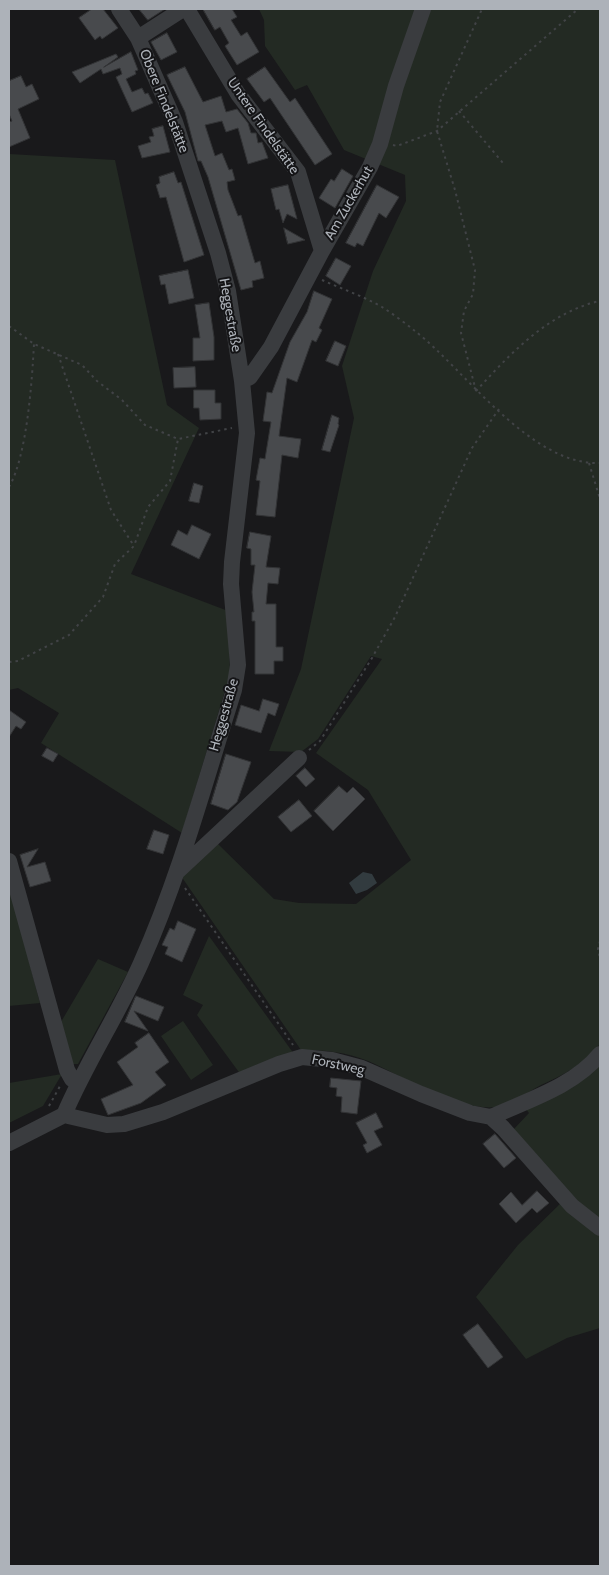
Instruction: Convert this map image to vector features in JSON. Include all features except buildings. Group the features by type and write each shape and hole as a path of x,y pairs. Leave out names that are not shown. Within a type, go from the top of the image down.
{"street":[{"name":"Obere Findelstätte","path":"119,9 138,38 175,122 190,168"},
{"name":"Obere Findelstätte","path":"138,38 185,9"},
{"name":"Untere Findelstätte","path":"185,9 238,94 298,172 322,250"},
{"name":"Am Zuckerhut","path":"242,380 250,377 271,347 322,250 370,167 380,144 396,86 423,9"},
{"name":"Heggestraße","path":"64,1116 72,1076 141,964 175,874 234,690 238,665 231,584 246,426 242,380 225,282 190,168"},
{"path":"175,874 299,758"},
{"path":"9,861 72,1076"},
{"path":"600,1054 584,1070 571,1079 491,1117 572,1206 600,1228"},
{"name":"Forstweg","path":"64,1116 107,1125 124,1124 163,1112 279,1064 302,1058 332,1060 362,1068 470,1113 491,1117"},
{"path":"9,1143 64,1116"}],"path":[{"path":"476,391 461,333 464,311 473,294 475,270 455,190 437,131 440,102 482,9"},
{"path":"380,144 397,146 437,131 578,9"},
{"path":"459,111 503,163"},
{"path":"309,274 381,306 417,333 476,391 546,448 589,463 600,463"},
{"path":"476,391 509,355 549,324 591,303 600,301"},
{"path":"9,326 34,344 82,365 97,381 122,400 145,425 178,440 246,426"},
{"path":"9,487 17,474 32,385 34,344"},
{"path":"58,353 111,510 134,546"},
{"path":"299,758 320,741 372,658 424,556 472,448 499,410"},
{"path":"9,662 18,662 69,635 103,598 115,564 134,546 148,507 170,481 178,440"},
{"path":"589,463 600,499"},
{"path":"175,874 302,1058"},
{"path":"600,941 598,948 600,958"},
{"path":"45,1110 58,1091 72,1076"}],"shaded area":[{"path":"259,9 600,9 600,1044 588,1057 573,1068 502,1106 482,1107 449,1099 352,1055 327,1051 301,1050 181,876 218,844 274,899 299,903 356,904 411,860 368,790 316,753 382,659 371,656 318,739 301,752 269,751 301,669 354,418 342,366 373,271 406,201 405,175 344,150 307,85 295,90 265,46 264,20"},
{"path":"9,154 115,160 167,405 199,428 131,574 228,611 230,674 182,833 41,743 59,713 18,688 9,690"},
{"path":"363,872 372,874 377,883 367,890 356,894 349,883"},
{"path":"9,884 40,1003 9,1006"},
{"path":"209,936 294,1054 241,1075 197,1015 203,1005 183,995"},
{"path":"98,959 128,972 78,1064 72,1064 58,1027"},
{"path":"183,1021 213,1065 191,1080 161,1036"},
{"path":"600,1064 600,1222 588,1214 513,1130 529,1113 525,1108"},
{"path":"62,1074 43,1106 9,1123 9,1083"},
{"path":"564,1200 600,1232 600,1328 567,1338 526,1359 476,1297 518,1245"}]}
